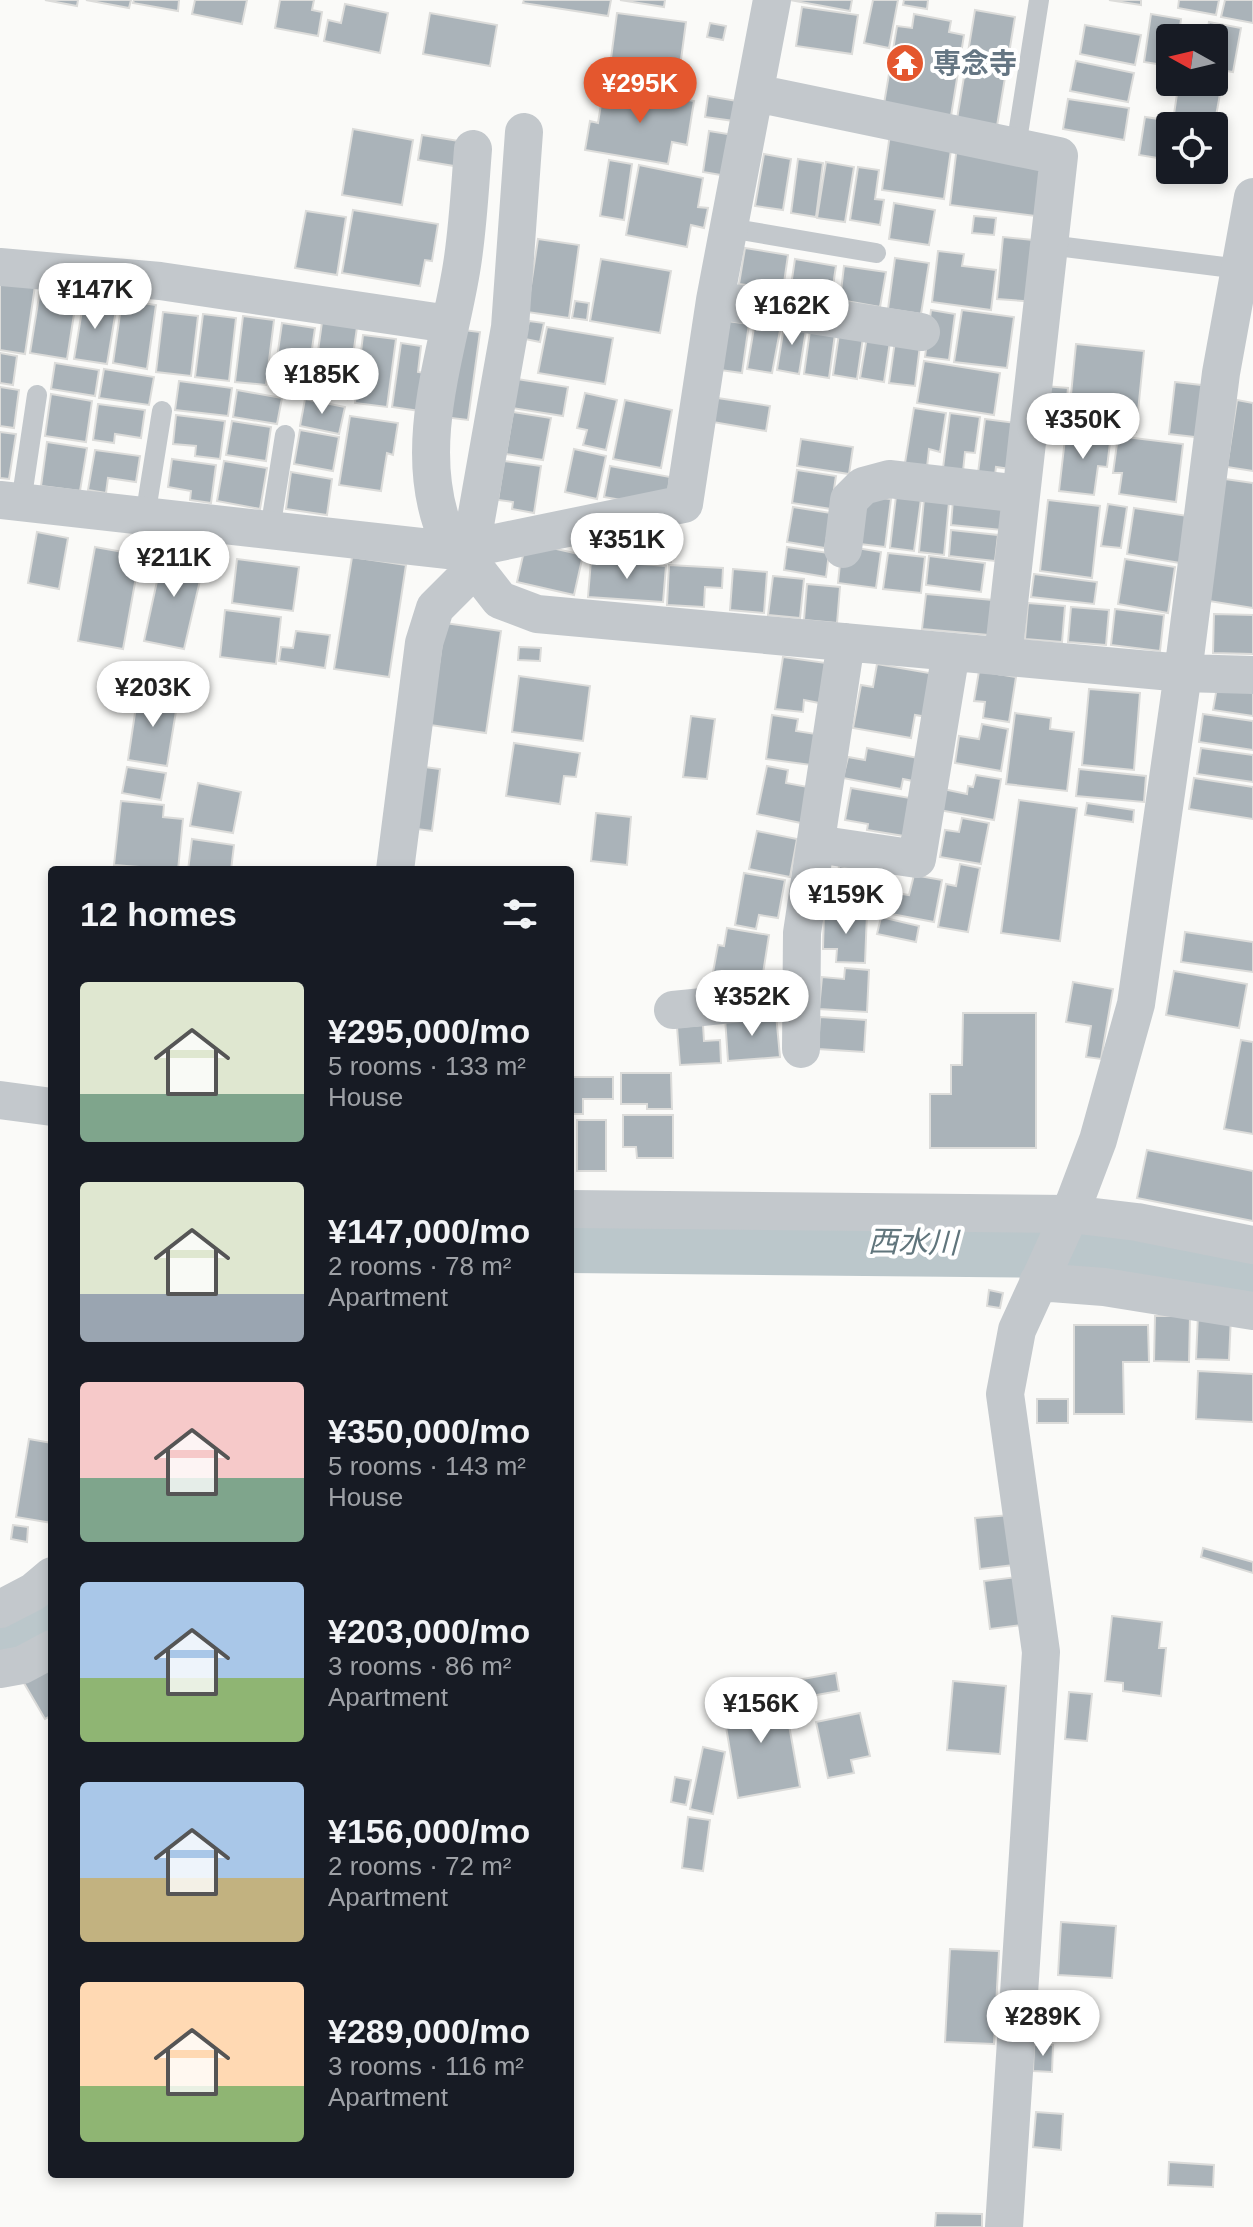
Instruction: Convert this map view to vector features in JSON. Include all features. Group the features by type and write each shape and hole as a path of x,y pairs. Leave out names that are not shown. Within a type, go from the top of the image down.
{"street":[{"path":"10,501 270,530 466,559 684,504 715,300 772,0"},
{"path":"755,93 1059,156 1003,657"},
{"path":"396,866 424,643 435,608 466,559 475,525 510,327 524,132"},
{"path":"473,149 462,265 432,429 433,483 442,525 500,600 537,614 1183,673 1253,675"},
{"path":"1004,2227 1041,1652 1005,1394 1017,1330 1070,1214 1098,1140 1136,1004 1221,373 1253,197"},
{"path":"0,267 160,281 449,324"},
{"path":"715,300 921,332"},
{"path":"843,549 849,500 863,486 889,479 1021,494"},
{"path":"801,1049 802,933 846,642"},
{"path":"816,844 917,859 951,652"},
{"path":"673,1010 801,997"},
{"path":"0,1100 48,1106"},
{"path":"574,1209 1070,1214 1137,1222 1253,1245"},
{"path":"1038,1282 1104,1287 1253,1311"},
{"path":"0,1609 33,1592 48,1579"},
{"path":"0,1669 22,1665 48,1651"}],"lane":[{"path":"1016,147 1039,0"},
{"path":"729,228 876,253"},
{"path":"1049,245 1240,269"},
{"path":"10,501 37,395"},
{"path":"145,517 162,411"},
{"path":"270,530 285,435"}],"building":[{"path":"45,0 78,0 77,6"},
{"path":"86,0 131,0 129,8"},
{"path":"134,0 179,0 178,11 133,3"},
{"path":"195,0 247,0 242,24 192,14"},
{"path":"280,0 314,0 312,10 322,12 318,36 275,28"},
{"path":"524,0 611,0 608,16 523,3"},
{"path":"620,0 665,0 664,7"},
{"path":"790,0 852,0 850,11"},
{"path":"873,0 898,0 889,48 864,43"},
{"path":"904,0 928,0 927,9 903,5"},
{"path":"1109,0 1141,0 1141,5"},
{"path":"1179,0 1219,0 1216,15 1178,8"},
{"path":"1225,0 1253,0 1253,23 1221,17"},
{"path":"345,4 388,13 380,53 324,41 328,20 341,23"},
{"path":"802,7 858,15 852,54 796,46"},
{"path":"975,10 1015,17 996,132 956,125"},
{"path":"430,13 497,25 490,66 423,54"},
{"path":"617,13 686,22 677,90 608,81"},
{"path":"914,14 951,21 949,32 964,35 951,116 884,104 897,26 912,28"},
{"path":"1151,14 1181,19 1180,24 1156,24 1156,64 1144,62"},
{"path":"710,23 726,26 723,40 707,37"},
{"path":"1085,25 1141,35 1135,65 1080,54"},
{"path":"1228,26 1241,28 1233,72 1228,71"},
{"path":"1076,61 1134,73 1128,102 1070,91"},
{"path":"604,85 694,101 687,145 672,142 668,164 585,150 590,121 598,123"},
{"path":"708,96 737,101 734,121 705,117"},
{"path":"1177,96 1220,96 1217,112 1174,112"},
{"path":"1068,99 1129,108 1124,140 1063,129"},
{"path":"1145,117 1156,119 1156,158 1139,155"},
{"path":"353,129 413,140 402,205 342,195"},
{"path":"709,131 734,135 727,176 703,172"},
{"path":"890,134 952,143 944,199 882,190"},
{"path":"422,135 459,141 454,166 418,160"},
{"path":"957,146 1049,166 1043,217 950,205"},
{"path":"764,154 791,159 783,210 755,206"},
{"path":"798,159 823,163 816,217 791,213"},
{"path":"609,160 632,164 624,220 600,216"},
{"path":"826,162 854,167 845,222 817,218"},
{"path":"639,165 703,178 698,207 708,208 704,228 691,225 687,247 626,235"},
{"path":"858,167 879,170 875,199 884,200 880,225 850,220"},
{"path":"894,203 935,210 929,245 889,239"},
{"path":"353,210 438,224 432,261 425,260 420,286 342,273"},
{"path":"306,211 346,217 337,275 295,268"},
{"path":"974,216 996,218 994,235 972,233"},
{"path":"1003,237 1043,241 1037,302 997,299"},
{"path":"538,239 579,245 569,318 527,312"},
{"path":"745,248 788,255 783,290 739,284"},
{"path":"938,251 964,254 962,266 996,270 991,310 932,302"},
{"path":"895,258 929,263 921,314 888,309"},
{"path":"601,259 671,271 660,333 590,321"},
{"path":"795,259 836,266 831,299 790,292"},
{"path":"844,266 886,272 880,307 840,300"},
{"path":"0,281 35,286 25,354 0,350"},
{"path":"40,290 77,295 67,359 30,353"},
{"path":"84,298 117,304 107,364 74,359"},
{"path":"122,300 156,305 147,369 113,363"},
{"path":"575,301 589,303 587,320 572,318"},
{"path":"931,310 955,314 949,360 925,357"},
{"path":"962,310 1014,317 1007,368 954,362"},
{"path":"163,312 198,316 191,376 156,372"},
{"path":"203,314 236,318 229,381 195,377"},
{"path":"323,315 358,320 347,399 312,394"},
{"path":"243,316 274,320 266,385 235,382"},
{"path":"756,316 782,320 772,373 747,369"},
{"path":"785,320 807,324 799,374 777,370"},
{"path":"529,321 544,323 540,342 525,339"},
{"path":"728,321 749,324 742,373 720,370"},
{"path":"282,323 315,328 306,391 273,386"},
{"path":"811,323 836,327 829,378 804,374"},
{"path":"547,327 613,338 605,384 538,373"},
{"path":"840,327 864,331 857,379 833,375"},
{"path":"455,329 480,332 468,420 443,417"},
{"path":"868,331 891,335 884,382 860,378"},
{"path":"896,334 921,337 915,386 889,383"},
{"path":"363,335 396,339 387,407 355,403"},
{"path":"401,343 421,346 418,372 432,374 427,412 392,407"},
{"path":"1076,344 1144,351 1136,432 1068,425"},
{"path":"0,353 17,356 13,385 0,383"},
{"path":"924,361 1000,373 994,415 917,403"},
{"path":"55,363 99,370 95,396 51,389"},
{"path":"104,369 154,377 149,405 99,398"},
{"path":"517,379 568,387 563,416 512,408"},
{"path":"179,381 232,388 228,416 175,410"},
{"path":"1175,382 1210,386 1203,438 1169,434"},
{"path":"1044,386 1068,388 1064,426 1040,423"},
{"path":"0,387 19,390 14,428 0,426"},
{"path":"237,390 282,398 277,424 233,417"},
{"path":"585,393 617,400 606,450 583,445 587,430 577,428"},
{"path":"51,394 92,401 86,442 45,436"},
{"path":"711,397 770,406 766,431 707,421"},
{"path":"305,399 345,407 339,434 300,426"},
{"path":"625,400 672,410 661,468 613,459"},
{"path":"1237,400 1253,403 1253,471 1227,467"},
{"path":"98,404 145,410 141,438 115,434 114,443 93,440"},
{"path":"914,408 946,413 940,452 929,449 927,467 905,463"},
{"path":"513,412 551,418 543,460 506,454"},
{"path":"950,413 980,417 975,453 965,452 963,471 943,468"},
{"path":"176,415 225,421 220,459 195,456 196,446 173,444"},
{"path":"350,416 398,423 393,455 387,453 381,491 339,485"},
{"path":"985,419 1016,423 1010,469 996,467 995,475 978,473"},
{"path":"232,421 271,427 266,461 226,455"},
{"path":"300,430 339,437 333,471 294,464"},
{"path":"1066,430 1111,435 1107,467 1098,466 1094,495 1059,491"},
{"path":"0,432 16,434 9,479 0,478"},
{"path":"1118,436 1183,444 1176,502 1119,494 1122,473 1113,473"},
{"path":"801,439 853,447 849,474 797,466"},
{"path":"47,442 87,448 80,491 41,486"},
{"path":"574,449 606,456 597,499 565,492"},
{"path":"95,450 140,456 136,482 108,478 106,493 88,490"},
{"path":"172,459 216,465 211,503 190,500 191,491 168,487"},
{"path":"224,461 267,468 260,509 217,501"},
{"path":"504,461 541,466 534,513 512,509 513,502 498,500"},
{"path":"610,466 670,477 667,499 627,501 604,497"},
{"path":"797,470 836,476 831,509 792,503"},
{"path":"291,472 332,479 327,515 286,509"},
{"path":"1225,479 1253,483 1253,608 1209,601"},
{"path":"865,496 891,499 885,547 860,544"},
{"path":"896,496 921,499 914,551 890,548"},
{"path":"924,499 949,502 944,555 919,552"},
{"path":"953,500 1004,505 1002,530 951,525"},
{"path":"1048,500 1100,506 1092,578 1040,571"},
{"path":"1108,504 1127,507 1121,548 1101,546"},
{"path":"793,507 831,513 825,548 787,542"},
{"path":"1134,508 1188,516 1180,563 1127,554"},
{"path":"674,525 671,562 586,557 588,534"},
{"path":"951,530 998,535 995,561 949,556"},
{"path":"37,532 68,538 59,589 28,583"},
{"path":"526,542 583,555 574,595 517,582"},
{"path":"95,547 140,555 123,649 78,641"},
{"path":"787,547 829,553 826,577 784,570"},
{"path":"857,548 881,552 876,588 838,583 841,554"},
{"path":"164,549 205,559 184,649 144,641"},
{"path":"888,553 925,557 921,593 883,589"},
{"path":"929,556 985,563 981,592 926,585"},
{"path":"352,557 406,565 389,677 334,669"},
{"path":"237,559 299,567 293,611 232,603"},
{"path":"1125,559 1175,567 1168,613 1118,604"},
{"path":"591,560 666,566 663,602 588,597"},
{"path":"669,565 723,568 722,588 705,587 704,607 667,605"},
{"path":"733,569 767,572 764,613 730,610"},
{"path":"1034,574 1097,582 1094,604 1031,597"},
{"path":"773,576 804,579 800,618 768,615"},
{"path":"807,584 840,587 837,623 804,620"},
{"path":"926,594 993,600 989,635 922,629"},
{"path":"1028,603 1065,606 1062,642 1025,639"},
{"path":"1071,607 1109,610 1106,645 1068,642"},
{"path":"1115,609 1164,615 1160,651 1111,645"},
{"path":"225,610 281,617 276,664 220,657"},
{"path":"1214,614 1253,615 1253,654 1213,653"},
{"path":"445,623 501,631 486,733 430,725"},
{"path":"296,631 330,635 325,668 279,661 281,647 293,648"},
{"path":"519,647 541,648 540,661 518,660"},
{"path":"783,657 826,663 819,703 804,700 803,712 775,709"},
{"path":"877,664 935,674 927,717 915,715 911,738 853,728 861,685 873,687"},
{"path":"979,671 1016,677 1009,722 983,718 985,702 974,701"},
{"path":"519,676 590,686 583,741 512,732"},
{"path":"1217,687 1253,692 1253,716 1213,710"},
{"path":"1089,689 1140,693 1134,770 1082,765"},
{"path":"138,693 178,699 167,766 128,760"},
{"path":"1015,713 1051,718 1050,729 1074,732 1067,791 1006,784"},
{"path":"1203,714 1253,721 1253,750 1199,742"},
{"path":"772,715 798,719 796,731 816,734 811,765 766,759"},
{"path":"691,716 715,719 707,779 683,777"},
{"path":"982,724 1008,729 1001,771 955,763 959,736 979,739"},
{"path":"514,743 580,753 576,777 564,776 560,804 506,796"},
{"path":"867,748 918,758 913,781 903,779 901,789 843,778 848,757 865,760"},
{"path":"1201,748 1253,755 1253,782 1197,774"},
{"path":"417,766 440,769 432,831 409,828"},
{"path":"767,766 788,770 786,783 808,787 801,823 757,814"},
{"path":"127,767 166,773 161,800 122,793"},
{"path":"1079,769 1146,776 1144,802 1076,796"},
{"path":"976,775 1001,779 994,820 939,810 943,789 967,794 968,786 973,787"},
{"path":"1194,778 1253,787 1253,819 1189,809"},
{"path":"198,783 241,792 233,833 190,826"},
{"path":"851,788 910,798 904,836 867,830 868,824 845,820"},
{"path":"1019,800 1077,808 1060,941 1001,933"},
{"path":"121,801 164,805 163,817 183,819 178,866 114,865"},
{"path":"1087,803 1134,810 1133,822 1085,815"},
{"path":"596,813 631,817 627,865 591,861"},
{"path":"962,818 989,823 981,864 940,857 945,830 959,832"},
{"path":"757,831 797,839 790,877 749,869"},
{"path":"192,839 234,845 231,866 189,866"},
{"path":"960,864 980,868 968,932 938,927 946,884 956,886"},
{"path":"839,866 889,875 883,913 817,901 820,883 836,886"},
{"path":"744,873 785,880 778,918 759,915 756,929 735,925"},
{"path":"914,875 942,880 934,922 886,913 890,892 909,895"},
{"path":"824,912 867,913 865,963 836,962 837,949 823,949"},
{"path":"881,917 919,926 916,942 877,934"},
{"path":"727,928 769,935 762,980 741,976 740,982 712,978 718,945 724,946"},
{"path":"1185,932 1253,942 1253,972 1181,962"},
{"path":"845,968 869,970 867,1012 819,1009 822,977 844,979"},
{"path":"1174,971 1247,984 1239,1028 1166,1015"},
{"path":"1073,982 1113,989 1101,1059 1086,1057 1091,1026 1066,1022"},
{"path":"963,1013 1036,1013 1036,1148 930,1148 930,1094 951,1094 951,1065 962,1065"},
{"path":"776,1014 780,1057 728,1061 725,1018"},
{"path":"820,1017 866,1020 864,1052 818,1049"},
{"path":"703,1025 704,1041 720,1040 721,1063 680,1065 677,1027"},
{"path":"1241,1040 1253,1042 1253,1134 1224,1129"},
{"path":"621,1073 671,1073 672,1109 647,1109 647,1104 621,1104"},
{"path":"574,1077 613,1077 613,1099 583,1099 583,1114 574,1114"},
{"path":"623,1115 673,1115 673,1158 637,1158 636,1147 623,1147"},
{"path":"577,1120 606,1120 606,1171 577,1171"},
{"path":"1147,1150 1253,1171 1253,1221 1137,1198"},
{"path":"989,1290 1003,1293 1000,1308 987,1306"},
{"path":"1198,1315 1231,1316 1229,1360 1196,1359"},
{"path":"1155,1316 1190,1316 1189,1362 1154,1361"},
{"path":"1074,1325 1148,1325 1149,1362 1123,1362 1124,1414 1074,1414"},
{"path":"1198,1371 1253,1374 1253,1422 1196,1419"},
{"path":"1037,1399 1068,1399 1068,1423 1037,1423"},
{"path":"29,1439 48,1442 48,1522 16,1517"},
{"path":"1010,1515 1014,1565 980,1569 975,1518"},
{"path":"13,1525 28,1527 27,1542 11,1539"},
{"path":"1203,1548 1253,1562 1253,1573 1201,1557"},
{"path":"1017,1577 1022,1625 990,1629 984,1581"},
{"path":"1112,1616 1162,1622 1159,1648 1166,1648 1161,1696 1123,1691 1123,1683 1105,1681"},
{"path":"48,1669 48,1717 45,1719 24,1683"},
{"path":"836,1673 839,1691 800,1698 797,1680"},
{"path":"953,1681 1006,1686 1000,1754 947,1750"},
{"path":"783,1691 800,1787 738,1798 722,1703"},
{"path":"1069,1692 1092,1694 1087,1741 1065,1739"},
{"path":"860,1713 870,1756 851,1760 854,1773 828,1778 816,1722"},
{"path":"703,1747 725,1752 713,1814 690,1809"},
{"path":"675,1777 691,1780 686,1805 671,1802"},
{"path":"688,1817 710,1820 703,1871 682,1868"},
{"path":"1061,1922 1116,1926 1112,1978 1058,1975"},
{"path":"950,1949 999,1951 994,2044 945,2042"},
{"path":"1034,2045 1053,2045 1052,2072 1033,2071"},
{"path":"1036,2112 1063,2114 1061,2150 1033,2147"},
{"path":"1169,2162 1214,2165 1213,2187 1168,2185"},
{"path":"936,2213 982,2214 982,2227 935,2227"}],"waterway":[{"name":"西水川","path":"574,1239 1065,1244 1147,1251 1253,1271"},
{"name":"西水川","path":"0,1635 48,1620"}],"place":[{"name":"専念寺","path":"905,63"}]}
